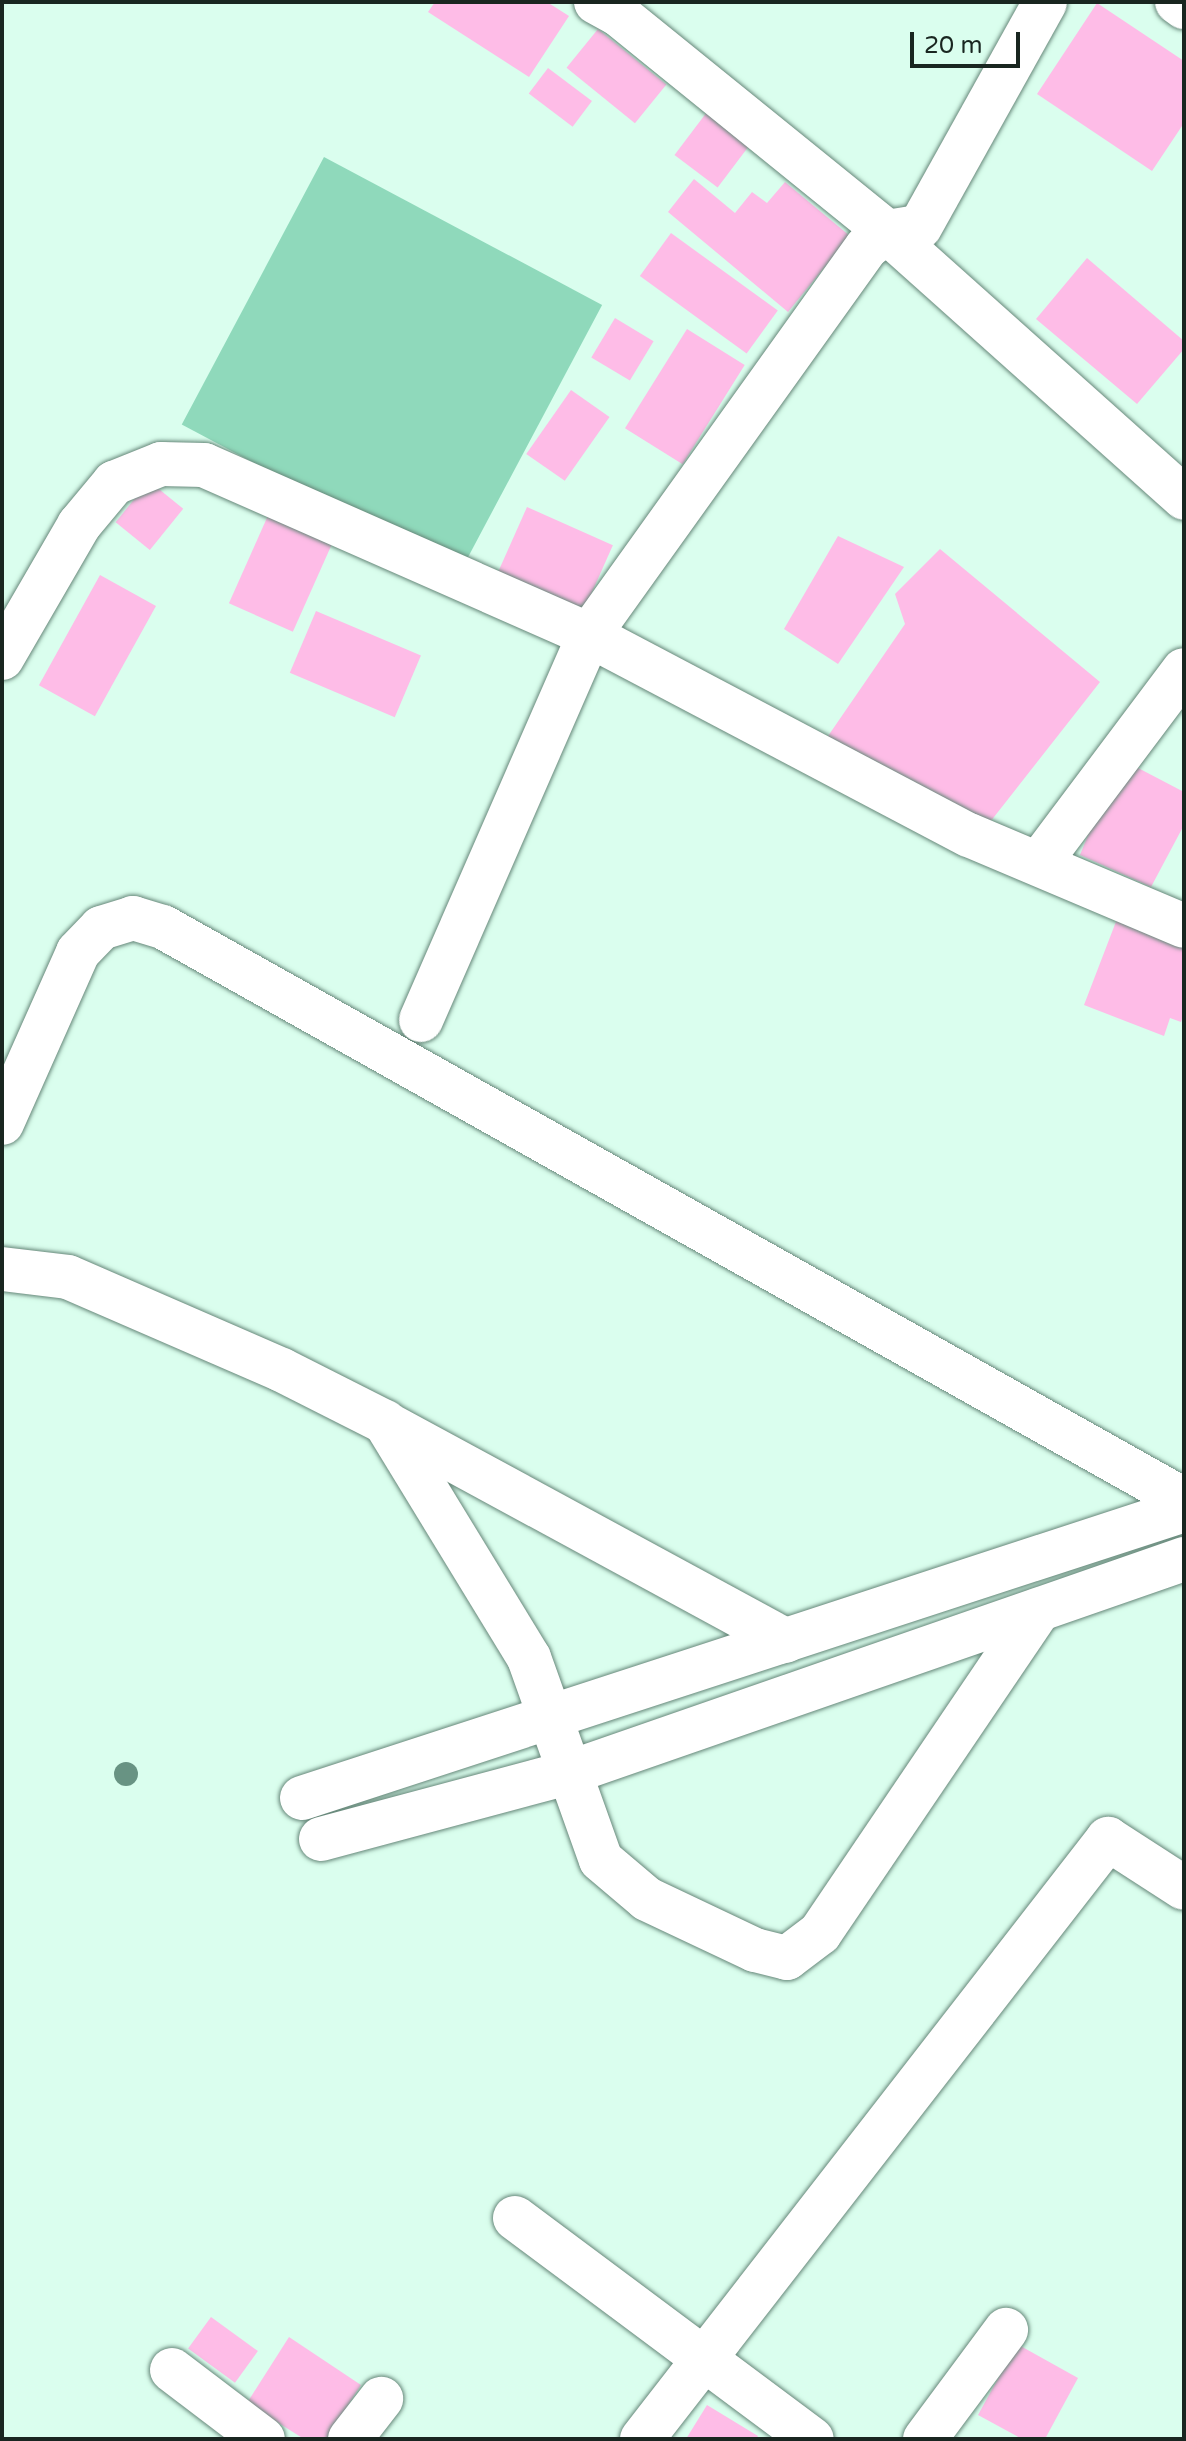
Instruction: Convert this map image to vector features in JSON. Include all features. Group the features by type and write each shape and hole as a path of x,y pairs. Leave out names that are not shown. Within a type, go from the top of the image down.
{"street":[{"path":"596,2 618,14 887,232 1184,498"},
{"path":"421,1020 589,635 867,247 887,232 920,227 1045,2"},
{"path":"1177,2 1184,7"},
{"path":"2,658 98,500 128,473 161,464 222,471 589,635 969,835 1184,926"},
{"path":"1039,863 1184,670"},
{"path":"2,1123 78,952 112,924 133,918 163,927 1184,1500"},
{"path":"2,1269 68,1277 282,1370 385,1422 786,1641"},
{"path":"385,1422 529,1658 601,1860 647,1899 755,1950 787,1958 820,1933 1039,1610"},
{"path":"302,1798 1184,1510"},
{"path":"321,1839 571,1772 1184,1559"},
{"path":"642,2439 1108,1839 1184,1888"},
{"path":"515,2218 707,2356 812,2439"},
{"path":"925,2439 1006,2330"},
{"path":"172,2370 263,2439"},
{"path":"350,2439 381,2399"}],"green space":[{"path":"324,157 602,305 460,572 182,425"}],"building":[{"path":"435,2 547,2 569,16 529,77 428,12"},
{"path":"1097,3 1184,61 1184,123 1152,171 1037,94"},
{"path":"598,29 666,84 635,123 567,68"},
{"path":"548,68 592,101 573,127 529,94"},
{"path":"710,108 753,140 718,188 674,155"},
{"path":"694,179 735,213 752,192 767,203 785,182 850,236 788,312 668,212"},
{"path":"671,233 778,311 747,353 640,276"},
{"path":"1087,258 1184,341 1184,349 1137,404 1036,319"},
{"path":"615,318 654,341 630,381 591,357"},
{"path":"687,329 745,365 683,464 625,428"},
{"path":"571,390 610,417 565,481 526,454"},
{"path":"149,481 183,509 150,550 116,522"},
{"path":"527,507 613,545 583,612 497,574"},
{"path":"270,511 334,539 293,632 229,603"},
{"path":"838,536 904,567 838,664 784,629"},
{"path":"940,549 1100,682 983,831 826,739 905,624 895,594"},
{"path":"100,575 156,606 95,716 39,685"},
{"path":"316,611 421,656 395,717 290,673"},
{"path":"1119,758 1184,792 1184,825 1151,887 1080,855"},
{"path":"1117,919 1184,945 1184,1013 1181,1022 1170,1018 1164,1036 1084,1005"},
{"path":"211,2317 258,2351 235,2383 188,2349"},
{"path":"289,2337 361,2385 326,2439 304,2439 247,2403"},
{"path":"1017,2344 1078,2378 1045,2439 1022,2439 978,2415"},
{"path":"707,2405 758,2436 756,2439 686,2439"}]}
